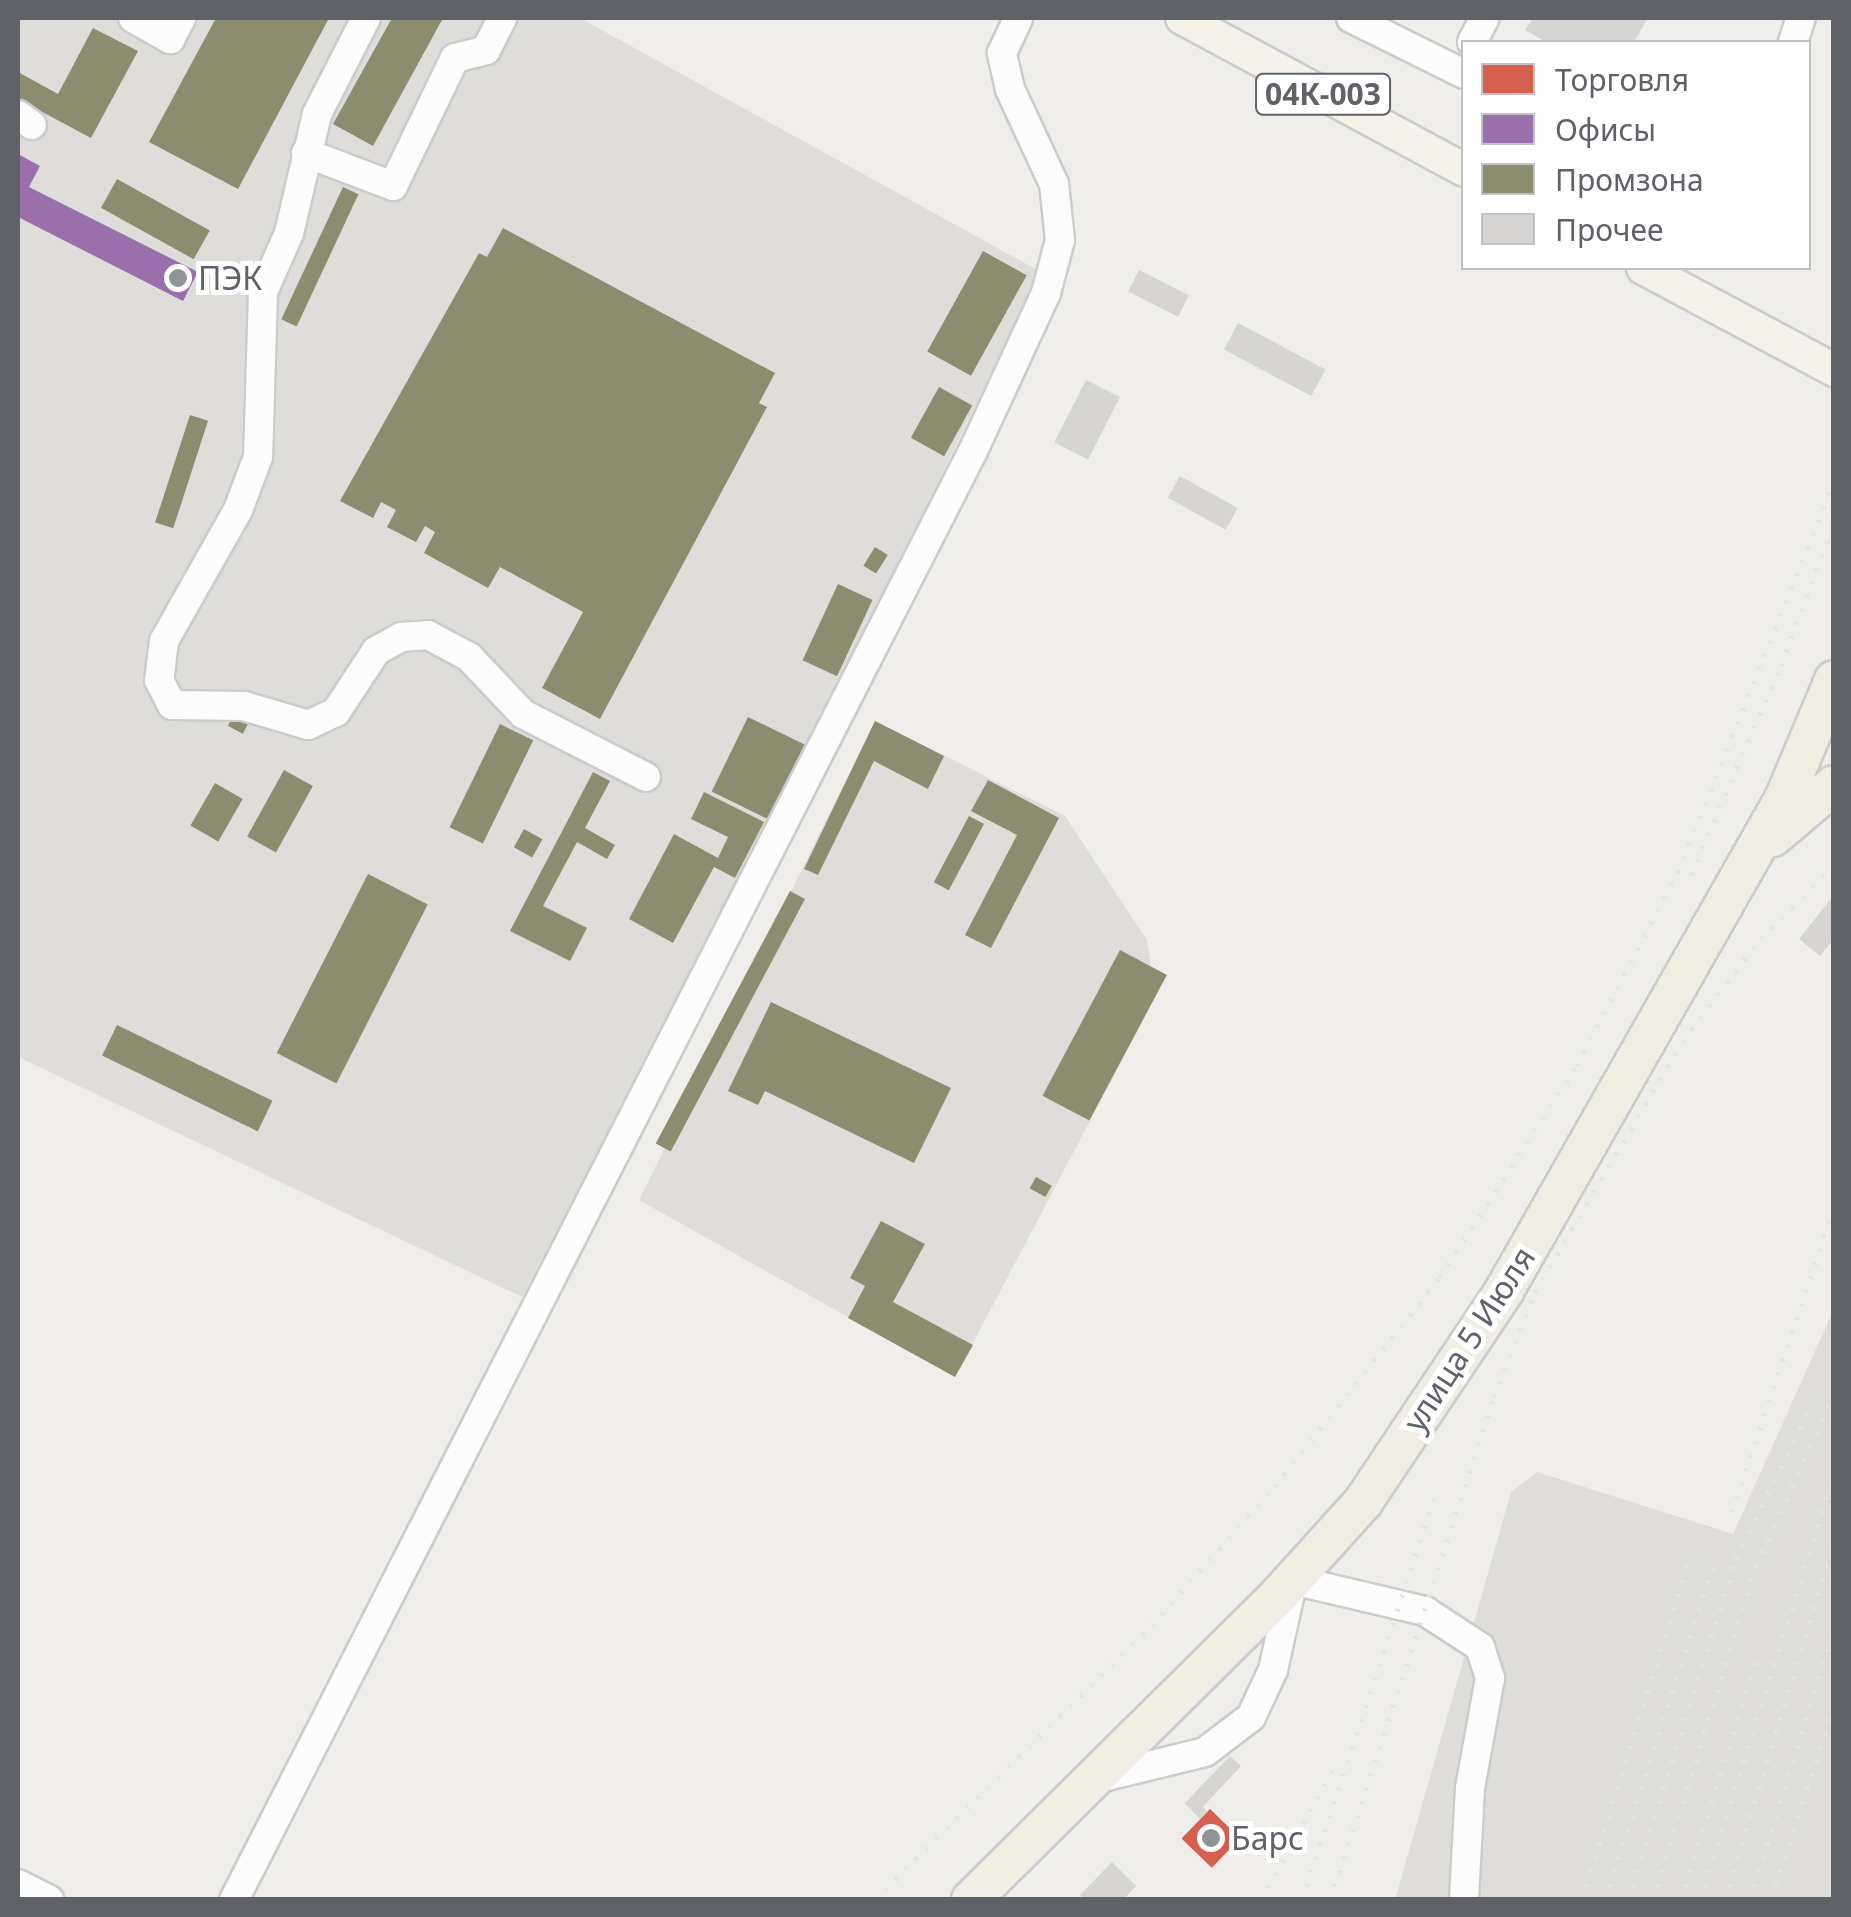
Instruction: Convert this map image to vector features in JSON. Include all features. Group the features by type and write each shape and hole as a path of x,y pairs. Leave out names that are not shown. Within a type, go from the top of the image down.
{"highway":[{"name":"улица 5 Июля","path":"971,1900 1293,1580 1363,1502 1504,1291 1790,785 1833,684"},
{"path":"1746,864 1834,785"}],"main road":[{"name":"04К-003","path":"1182,18 1461,168"},
{"path":"1647,270 1834,370"}],"street":[{"path":"133,18 170,39 181,18"},
{"path":"366,18 317,114 288,233 263,292 258,456 238,510 164,641 159,680 172,705 244,706 308,725 322,721 376,652 400,636 428,635 470,657 524,714 646,778"},
{"path":"306,153 393,186 455,58 486,50 502,18"},
{"path":"234,1900 974,452 1046,293 1060,240 1054,184 1010,88 1002,53 1018,18"},
{"path":"1351,18 1461,68"},
{"path":"1473,40 1485,18"},
{"path":"1092,1780 1205,1752 1251,1716 1273,1670 1293,1580 1425,1610 1480,1647 1490,1678 1470,1788 1464,1900"},
{"path":"18,1884 49,1900"}],"shaded area":[{"path":"18,18 580,18 1041,272 808,747 522,1297 18,1057"},
{"path":"875,721 1065,816 1147,940 1151,966 1167,975 955,1377 639,1200"},
{"path":"1833,1311 1833,1899 1395,1900 1511,1492 1537,1472 1733,1534"}],"building: Торговля":[{"name":"Барс","path":"1210,1809 1240,1838 1212,1868 1182,1838"}],"building: Офисы":[{"path":"18,154 40,166 29,187 198,272 183,301 18,217"}],"building: Промзона":[{"path":"216,18 329,18 238,189 149,142"},
{"path":"392,18 443,18 373,146 333,124"},
{"path":"93,28 138,51 91,138 18,99 18,72 58,94"},
{"path":"117,179 210,230 194,259 101,208"},
{"path":"343,187 358,194 297,327 281,319"},
{"path":"503,228 775,373 759,403 767,407 600,719 542,688 583,612 500,567 488,588 424,553 435,532 425,526 416,542 387,527 396,510 381,502 373,518 340,501 479,253 487,257"},
{"path":"983,251 1027,275 971,376 927,352"},
{"path":"939,387 972,405 944,456 911,438"},
{"path":"190,415 208,421 173,528 155,522"},
{"path":"875,547 888,555 876,574 863,566"},
{"path":"838,584 872,600 837,676 803,660"},
{"path":"233,716 248,724 243,734 228,726"},
{"path":"748,717 806,745 769,820 712,792"},
{"path":"875,721 944,756 928,789 874,761 818,875 804,869"},
{"path":"500,724 533,740 483,844 450,827"},
{"path":"284,770 313,786 276,852 247,836"},
{"path":"593,772 610,781 585,828 615,845 607,859 577,842 543,906 587,928 570,961 510,931"},
{"path":"988,780 1059,818 991,948 965,935 1017,835 971,811"},
{"path":"215,783 243,799 218,841 190,825"},
{"path":"704,792 764,822 735,878 714,867 673,943 629,919 674,834 718,858 728,837 691,819"},
{"path":"969,816 984,824 949,890 934,882"},
{"path":"524,829 542,839 532,858 514,847"},
{"path":"368,874 428,904 336,1084 277,1053"},
{"path":"790,891 805,899 671,1152 656,1144"},
{"path":"1120,950 1167,975 1089,1121 1043,1096"},
{"path":"771,1002 951,1088 914,1163 765,1091 758,1105 728,1091"},
{"path":"117,1025 272,1101 258,1131 102,1056"},
{"path":"1036,1177 1052,1186 1045,1197 1030,1188"},
{"path":"881,1221 925,1244 893,1302 973,1345 955,1377 848,1318 865,1286 850,1278"}],"building: Прочее":[{"path":"1533,18 1648,18 1635,40 1542,40 1525,30"},
{"path":"1139,270 1189,295 1178,317 1128,291"},
{"path":"1238,323 1325,369 1311,396 1224,349"},
{"path":"1086,380 1120,397 1088,460 1054,442"},
{"path":"1180,476 1238,508 1226,530 1168,498"},
{"path":"1834,895 1834,939 1820,956 1799,939"},
{"path":"1230,1756 1241,1766 1203,1807 1207,1811 1200,1819 1185,1803"},
{"path":"1112,1862 1136,1886 1123,1900 1085,1900 1080,1895"}],"railway":[{"path":"874,1900 1152,1625 1275,1486 1440,1277 1577,1065 1678,872 1834,481"},
{"path":"1691,875 1781,665 1834,523"},
{"path":"1330,1900 1494,1397 1535,1292 1683,1041 1761,938 1834,866"},
{"path":"1732,1512 1834,1208"},
{"path":"1653,1900 1756,1566 1832,1400"},
{"path":"1628,1900 1736,1559 1813,1402"},
{"path":"1700,1900 1834,1474"},
{"path":"1302,1900 1438,1487"},
{"path":"1725,1900 1834,1543"},
{"path":"1582,1900 1691,1554"},
{"path":"1605,1900 1716,1556"},
{"path":"1750,1900 1834,1628"},
{"path":"1681,1900 1756,1661"},
{"path":"1771,1900 1834,1706"},
{"path":"1261,1900 1336,1764"}],"place":[{"name":"ПЭК","path":"178,278"},
{"name":"Барс","path":"1211,1838"}]}
